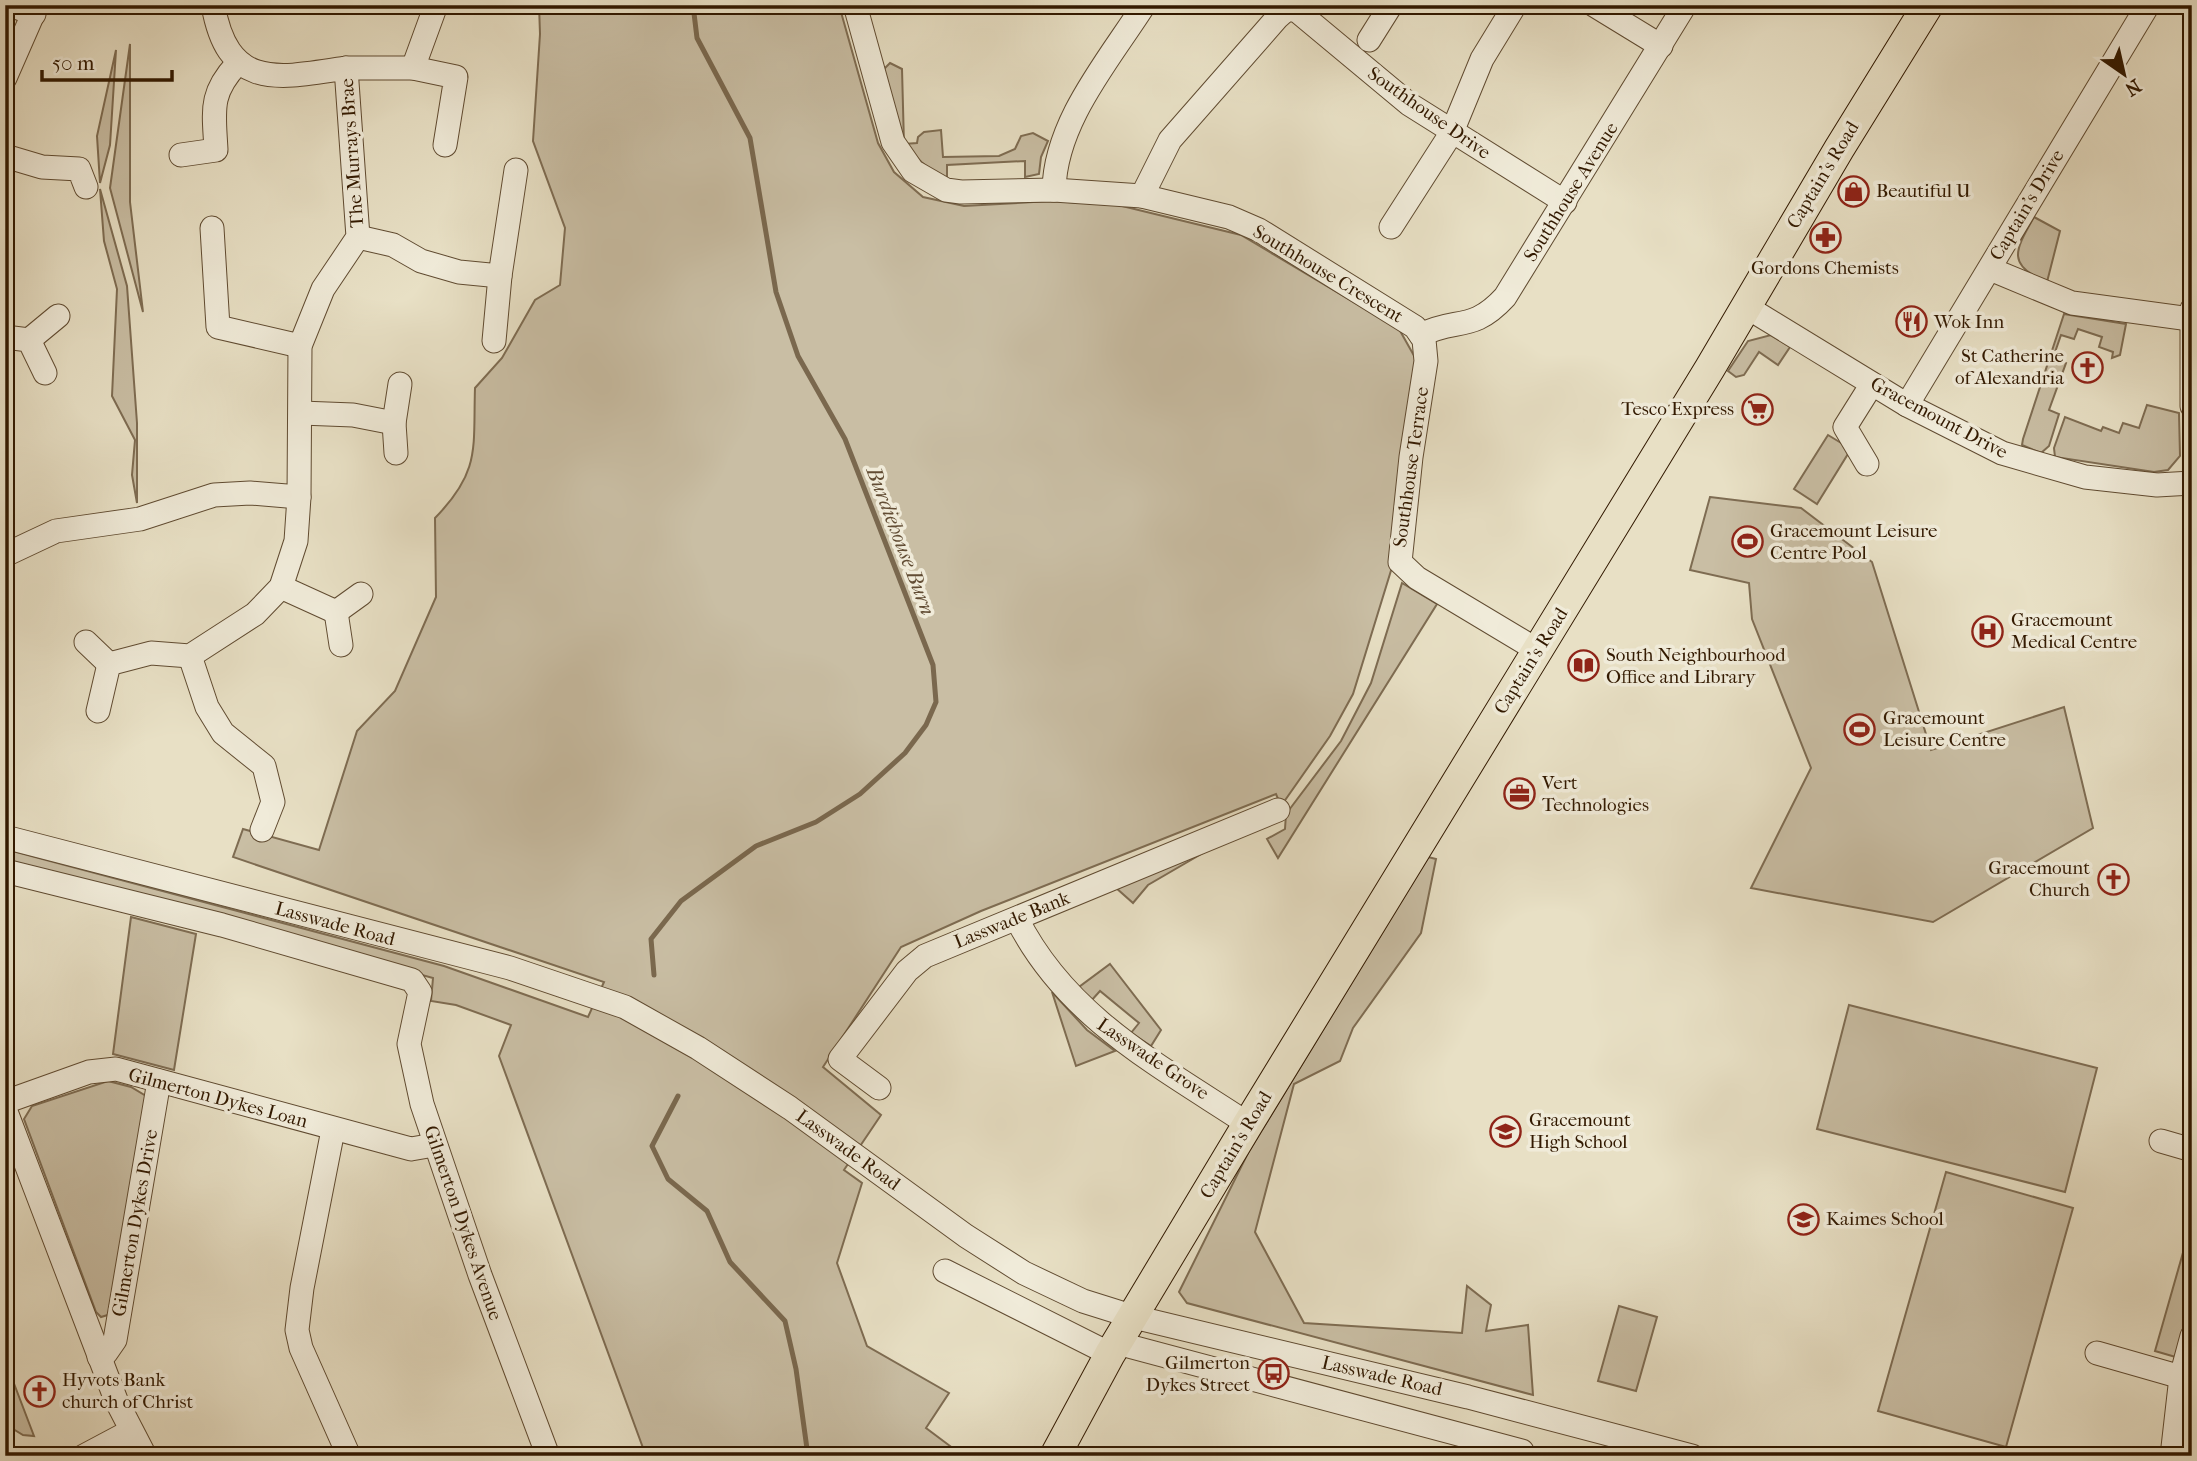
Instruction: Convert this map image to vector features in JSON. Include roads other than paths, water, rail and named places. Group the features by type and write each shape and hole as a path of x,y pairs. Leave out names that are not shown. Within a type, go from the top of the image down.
{"main road":[{"name":"Captain's Road","path":"1134,1317 1248,1124 1928,5"},
{"path":"1055,1456 1134,1317"}],"street":[{"path":"5,78 35,9 11,5"},
{"path":"181,155 216,150 214,100 222,80 237,64 223,41 213,5"},
{"path":"413,68 436,5"},
{"name":"Southhouse Crescent","path":"855,5 892,142 913,171 934,186 961,192 1054,190 1142,196 1229,217 1259,230 1405,320 1421,335"},
{"path":"1054,190 1057,163 1073,119 1144,5"},
{"path":"1369,40 1391,5"},
{"path":"1391,227 1452,132 1482,60 1515,5"},
{"path":"1594,5 1661,46"},
{"name":"Southhouse Avenue","path":"1421,335 1436,329 1469,324 1493,309 1505,297 1685,5"},
{"name":"Captain's Drive","path":"1907,405 2148,5"},
{"name":"Southhouse Drive","path":"1142,196 1170,140 1255,41 1286,10 1303,14 1391,90 1452,132 1565,202"},
{"name":"The Murrays Brae","path":"237,64 260,73 291,77 346,68 413,68 456,77 445,145"},
{"name":"The Murrays Brae","path":"190,656 255,614 281,587 296,541 301,413 300,346 323,289 358,237 346,68"},
{"path":"5,156 43,167 84,172"},
{"path":"494,341 500,276 516,170"},
{"path":"212,228 218,327 300,346"},
{"name":"The Murrays Brae","path":"358,237 393,246 421,261 458,272 500,276"},
{"path":"1990,269 2072,303 2191,314 2192,406"},
{"name":"Gracemount Drive","path":"1745,306 1907,405 2002,453 2045,468 2085,477 2157,485 2192,482"},
{"path":"5,337 29,340 58,316"},
{"name":"Southhouse Terrace","path":"1421,335 1426,360 1411,457 1400,562 1410,573 1537,650"},
{"path":"29,340 45,373"},
{"path":"396,453 394,424 400,384"},
{"path":"1867,464 1845,428 1872,384"},
{"path":"301,413 353,415 394,424"},
{"path":"5,555 56,531 140,520 214,495 299,497"},
{"path":"281,587 336,612"},
{"path":"336,612 361,594"},
{"path":"336,612 341,645"},
{"path":"86,642 109,664"},
{"path":"109,664 152,653 190,656 206,707 223,733 264,766 273,802 262,830"},
{"path":"98,711 109,664"},
{"name":"Lasswade Bank","path":"878,1088 840,1059 907,971 925,956 1273,816"},
{"name":"Lasswade Road","path":"5,837 498,965 625,1007 698,1048 790,1108 966,1236 1024,1273 1083,1301 1134,1317 1468,1397 1692,1456"},
{"name":"Lasswade Road","path":"5,871 222,925 412,980 418,985"},
{"name":"Lasswade Grove","path":"1017,919 1046,966 1097,1023 1248,1124"},
{"name":"Gilmerton Dykes Avenue","path":"418,985 420,992 409,1044 433,1145 548,1456"},
{"name":"Gilmerton Dykes Loan","path":"5,1102 102,1069 116,1069 411,1149 433,1145"},
{"name":"Gilmerton Dykes Drive","path":"99,1357 106,1353 115,1340 159,1082"},
{"name":"Gilmerton Dykes Drive","path":"5,1109 99,1357 131,1431 145,1456"},
{"path":"333,1129 302,1288 297,1330 301,1348 349,1456"},
{"path":"2161,1141 2192,1150"},
{"name":"Lasswade Road","path":"945,1271 1114,1349 1522,1451"},
{"path":"2172,1456 2181,1377 2192,1336"},
{"path":"2097,1353 2181,1377"},
{"path":"84,1456 131,1431"}],"waterway":[{"name":"Burdiehouse Burn","path":"654,975 651,939 681,901 756,846 816,822 860,794 905,753 926,725 936,702 933,665 845,439 798,356 776,292 750,138 697,38 693,5"},
{"name":"Burdiehouse Burn","path":"678,1096 652,1146 668,1179 707,1211 730,1262 785,1321 796,1369 808,1456"}],"place":[{"name":"Beautiful U","path":"1853,191"},
{"name":"Gordons Chemists","path":"1825,237"},
{"name":"Wok Inn","path":"1911,322"},
{"name":"St Catherine of Alexandria","path":"2087,367"},
{"name":"Tesco Express","path":"1757,409"},
{"name":"Gracemount Leisure Centre Pool","path":"1747,542"},
{"name":"Gracemount Medical Centre","path":"1988,631"},
{"name":"South Neighbourhood Office and Library","path":"1583,666"},
{"name":"Gracemount Leisure Centre","path":"1860,729"},
{"name":"Vert Technologies","path":"1519,794"},
{"name":"Gracemount Church","path":"2113,879"},
{"name":"Gracemount High School","path":"1506,1131"},
{"name":"Kaimes School","path":"1803,1219"},
{"name":"Gilmerton Dykes Street","path":"1273,1374"},
{"name":"Hyvots Bank church of Christ","path":"39,1391"}]}
